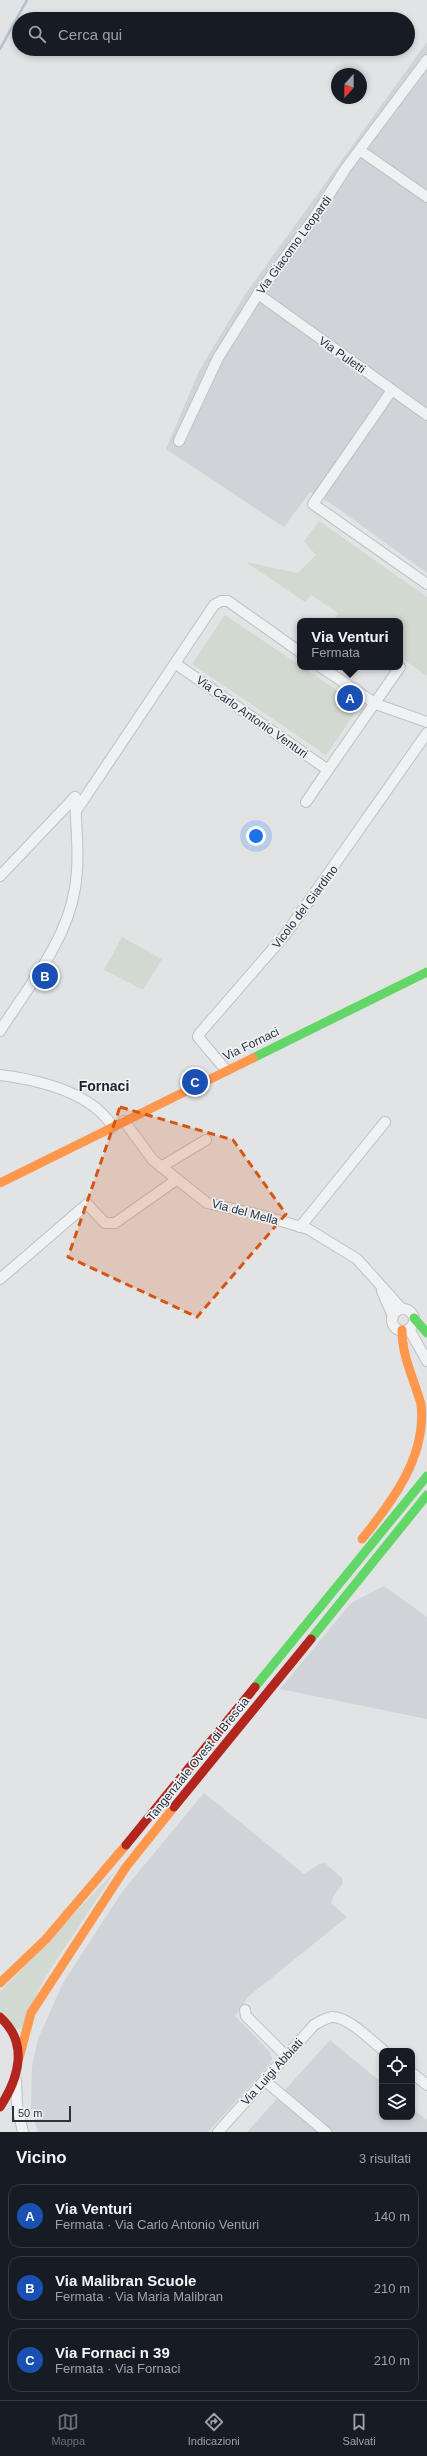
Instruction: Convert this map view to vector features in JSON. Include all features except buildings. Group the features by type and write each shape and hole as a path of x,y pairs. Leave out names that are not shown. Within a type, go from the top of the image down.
{"main road":[{"name":"Via Fornaci","path":"0,1183 427,972"},
{"path":"414,1318 427,1333"},
{"path":"354,1549 405,1485 415,1468 423,1441 424,1418 404,1354 405,1329"},
{"name":"Tangenziale Ovest di Brescia","path":"0,1983 46,1939 87,1893 427,1476"},
{"name":"Tangenziale Ovest di Brescia","path":"0,2107 9,2096 16,2077 19,2058 31,2013 126,1866 427,1495"},
{"path":"341,1600 366,1584 427,1508"},
{"path":"336,1586 342,1566"},
{"name":"Tangenziale Ovest di Brescia","path":"0,2017 14,2034 19,2058"}],"street":[{"name":"Via Giacomo Leopardi","path":"179,441 218,358 258,294 314,218 346,168 362,151 427,60"},
{"path":"362,151 427,197"},
{"name":"Via Puletti","path":"258,294 427,415"},
{"path":"392,390 313,504 427,584"},
{"path":"76,811 214,606 221,601 228,601 297,650"},
{"name":"Via Carlo Antonio Venturi","path":"176,664 328,770"},
{"path":"325,670 376,704 427,722"},
{"path":"306,802 376,704 398,670"},
{"name":"Vicolo del Giardino","path":"226,1070 198,1037 199,1034 285,935 427,733"},
{"path":"0,876 75,797 78,850 76,881 69,914 58,941 0,1031"},
{"path":"0,1075 35,1082 72,1094 96,1106 113,1127"},
{"name":"Via del Mella","path":"124,1121 146,1153 176,1180 207,1203 300,1227 357,1259 402,1309 411,1312 414,1318"},
{"path":"300,1227 385,1122"},
{"path":"161,1167 206,1140"},
{"path":"0,1279 87,1204 105,1223 115,1223 176,1180"},
{"name":"Via del Mella","path":"379,1284 393,1316 395,1327 405,1329 427,1361"},
{"path":"393,1316 402,1309"},
{"path":"405,1329 414,1318"},
{"path":"245,2010 246,2016 286,2056"},
{"name":"Via Luigi Abbiati","path":"218,2132 314,2025 330,2017 347,2021 380,2048"},
{"path":"415,2075 427,2085"},
{"path":"16,2077 17,2105 24,2132"},
{"path":"264,2080 326,2132"}],"highlighted area":[{"path":"120,1107 233,1140 286,1214 197,1317 68,1257"}],"shaded area":[{"path":"427,42 427,573 336,507 310,492 284,527 166,449 199,371 244,296"},
{"path":"319,521 427,597 427,676 403,659 403,618 335,618 338,613 311,595 305,602 246,562 298,573 316,555 304,541"},
{"path":"225,615 297,664 297,670 307,670 360,706 326,755 192,664"},
{"path":"122,937 162,959 143,990 104,970"},
{"path":"384,1586 427,1617 427,1719 280,1689 351,1603"},
{"path":"204,1793 304,1874 319,1864 325,1863 342,1878 343,1883 333,1897 331,1903 347,1917 249,1996 235,2016 270,2052 272,2059 270,2064 208,2132 38,2132 31,2109 32,2067 38,2039 63,1983 122,1892"},
{"path":"115,1871 44,1979 21,2029 14,2029 0,2014 0,1992"},
{"path":"330,2040 379,2081 379,2120 415,2120 415,2110 427,2120 427,2132 247,2132"}],"waterway":[{"path":"20,12 27,0"},
{"path":"0,49 12,27"}],"traffic: fast":[{"path":"253,1058 427,972"},
{"path":"414,1318 427,1333"},
{"path":"255,1687 427,1476"},
{"path":"311,1639 427,1495"}],"traffic: slow":[{"path":"0,1183 253,1058"},
{"path":"362,1539 385,1510 405,1477 419,1442 421,1404 406,1359 402,1330"},
{"path":"19,2058 31,2013 126,1867 174,1807"},
{"path":"0,1983 46,1939 126,1845"}],"traffic: jam":[{"path":"174,1807 311,1639"},
{"path":"126,1845 255,1687"},
{"path":"0,2017 9,2027 15,2038 18,2049 16,2073 7,2096 0,2107"}],"place":[{"name":"Via Venturi","path":"350,698"},
{"name":"Via Malibran Scuole","path":"45,976"},
{"name":"Via Fornaci n 39","path":"195,1082"}],"district":[{"name":"Fornaci","path":"104,1086"}]}
